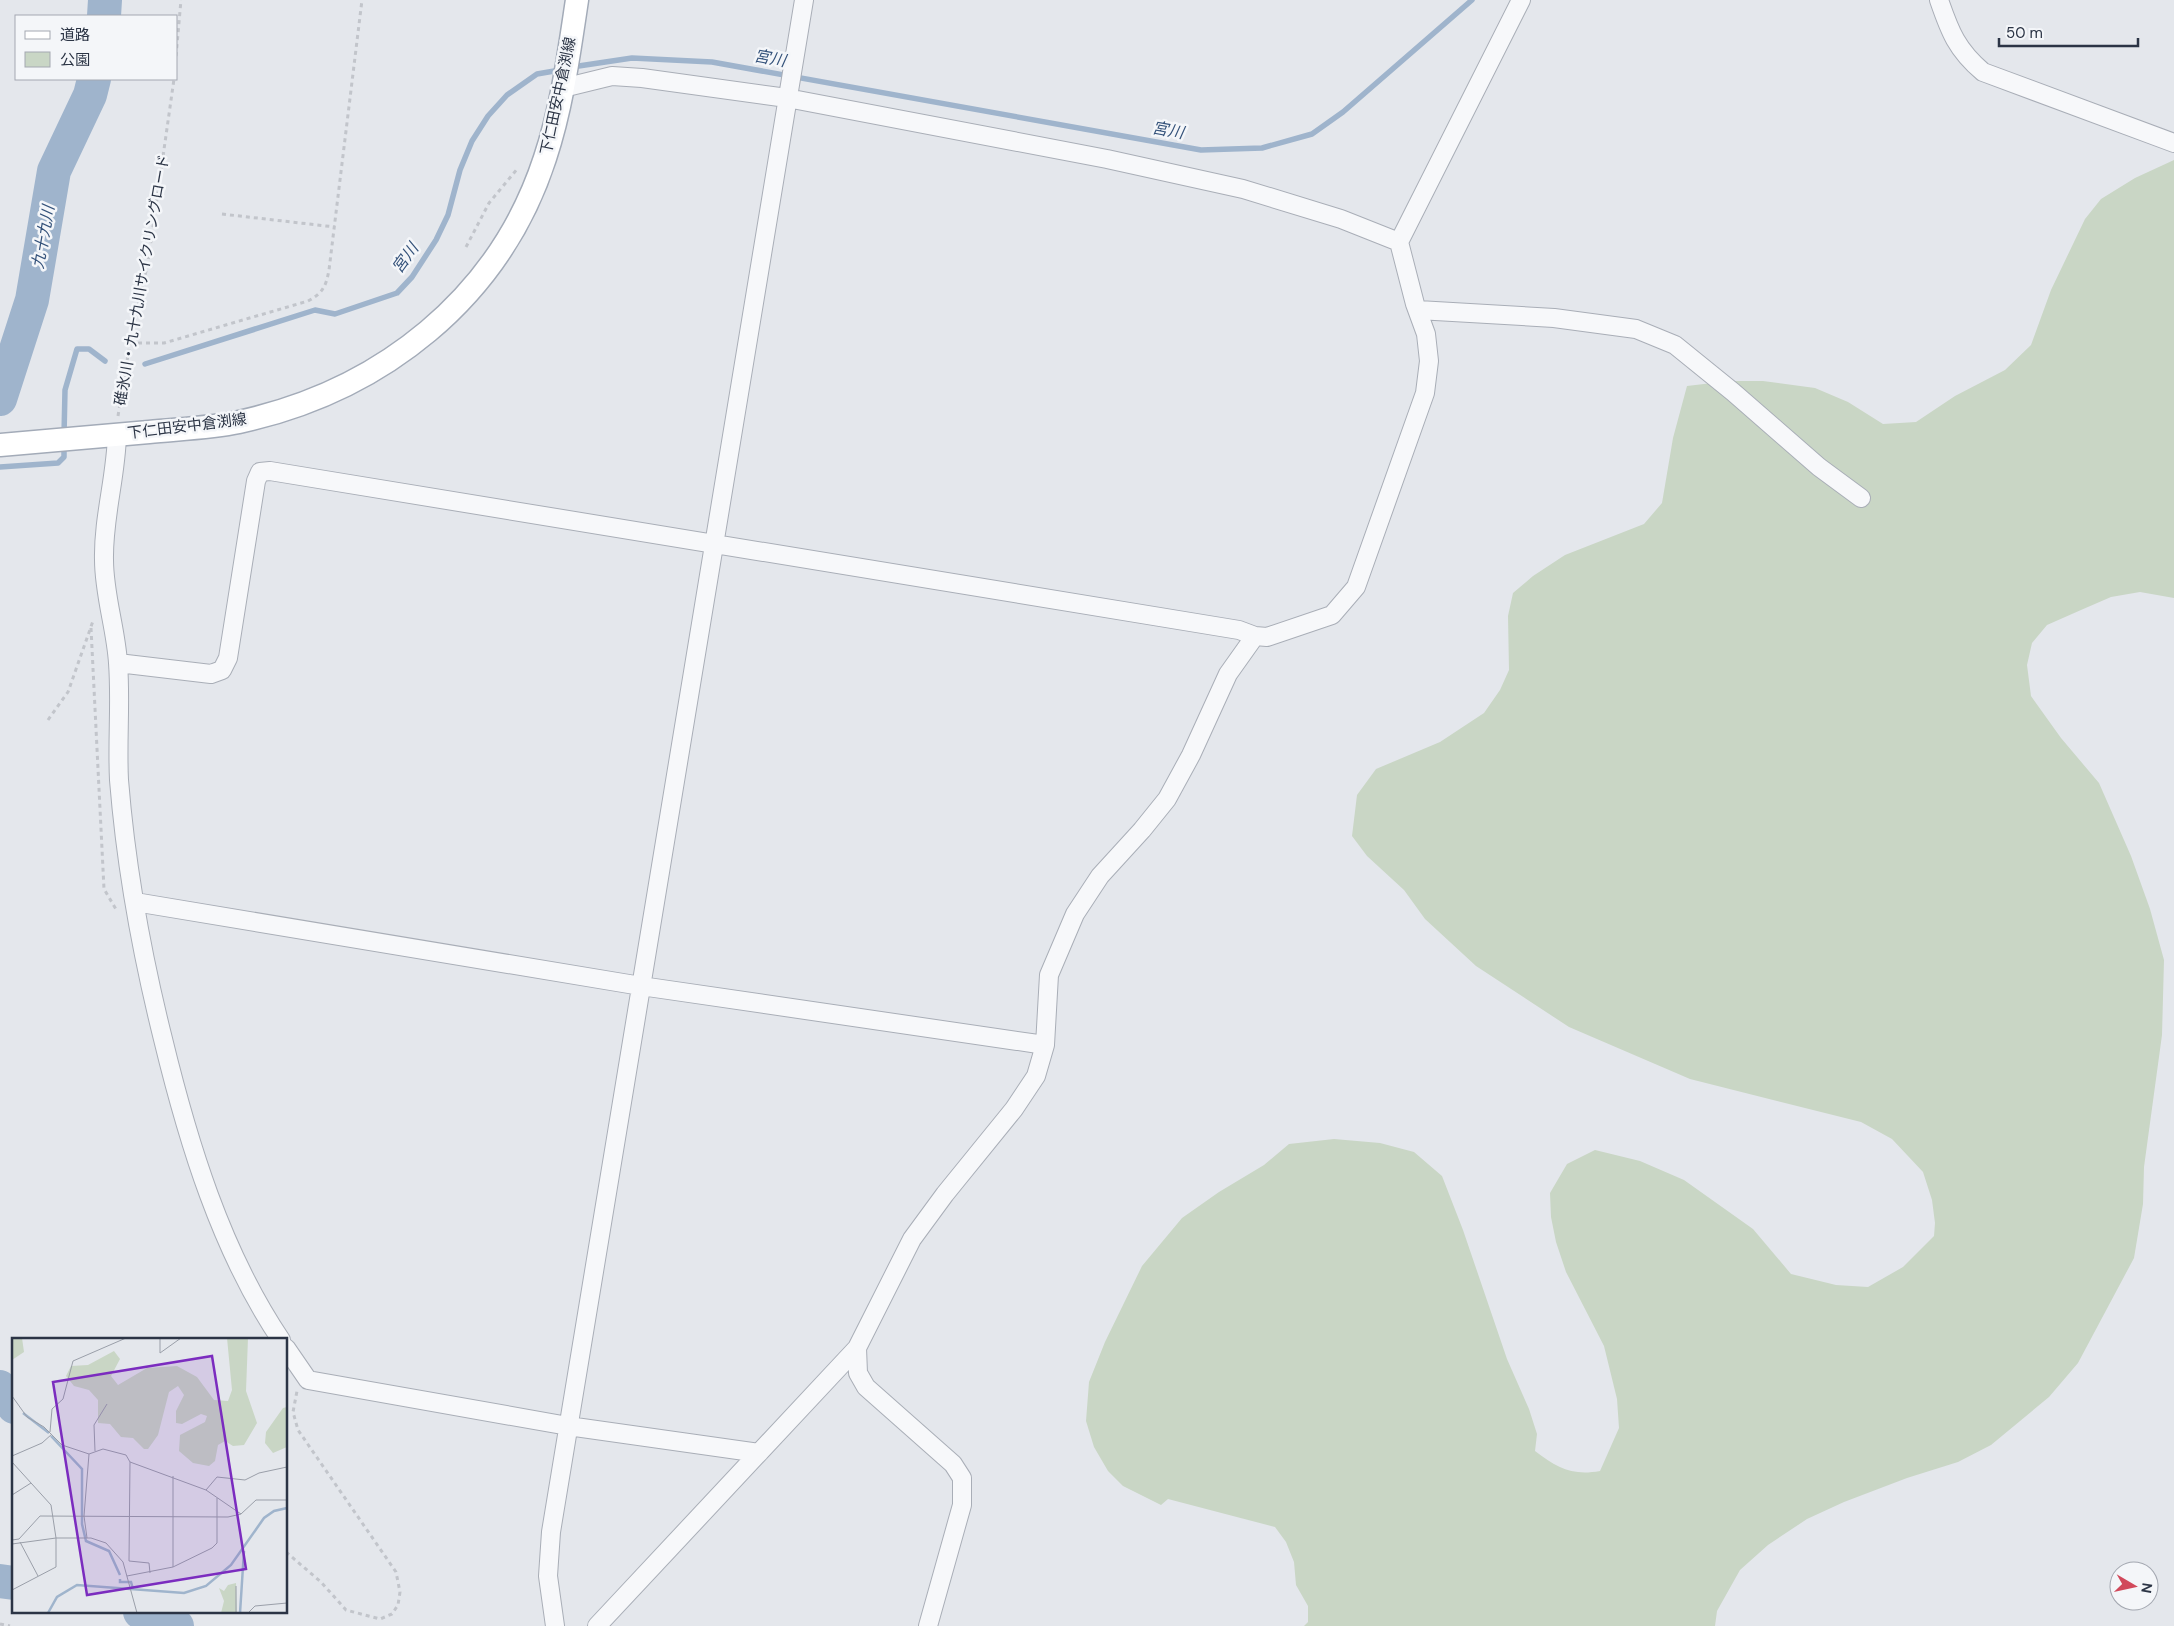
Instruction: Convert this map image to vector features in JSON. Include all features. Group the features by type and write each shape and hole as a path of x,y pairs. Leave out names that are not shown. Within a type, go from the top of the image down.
{"main road":[{"name":"下仁田安中倉渕線","path":"0,445 114,431 208,426 270,414 307,402 343,387 376,370 404,351 435,326 463,299 509,235 529,199 545,160 563,86 577,0"}],"street":[{"path":"555,1626 548,1576 551,1532 804,0"},
{"path":"118,663 211,674 222,670 228,658 256,481 260,472 270,471 1239,630 1255,636 1267,637 1332,615 1356,588 1425,393 1429,361 1426,334 1399,242 1521,0"},
{"path":"1939,0 1952,37 1968,59 1983,72 2174,143"},
{"path":"563,86 612,76 788,94 1107,159 1243,189 1341,219 1399,242"},
{"path":"1418,310 1554,318 1609,325 1636,329 1675,345 1733,392 1819,467 1861,498"},
{"path":"114,431 104,562 118,663 120,780 135,902 147,975 180,1108 210,1197 239,1265 269,1322 280,1338"},
{"path":"597,1626 857,1348 912,1238 1014,1109 1036,1076 1045,1045 1049,975 1075,914 1100,876 1167,799 1191,756 1228,674 1255,636"},
{"path":"135,902 640,986 1045,1045"},
{"path":"857,1348 858,1373 866,1387 953,1464 962,1478 962,1505 928,1626"},
{"path":"288,1351 308,1380 568,1426 759,1453"}],"path":[{"path":"178,37 182,0"},
{"path":"130,343 164,343 308,301 320,295 326,284 335,227 362,0"},
{"name":"碓氷川・九十九川サイクリングロード","path":"114,431 130,343 148,262 174,80"},
{"path":"466,247 489,203 519,166"},
{"path":"222,214 335,227"},
{"path":"48,720 68,692 93,619"},
{"path":"288,1554 321,1582 346,1610 380,1619 392,1614 398,1605 400,1592 396,1572 298,1430 293,1412 295,1393 308,1380"},
{"path":"0,1624 10,1626"}],"green space":[{"path":"2174,160 2174,598 2140,592 2111,597 2047,625 2032,643 2027,665 2031,696 2061,738 2099,783 2131,856 2150,909 2164,960 2162,1035 2144,1167 2143,1204 2134,1258 2078,1363 2049,1397 1991,1445 1958,1462 1907,1478 1844,1502 1807,1519 1768,1545 1740,1570 1717,1611 1715,1626 1304,1626 1308,1622 1308,1606 1296,1585 1294,1562 1286,1542 1275,1527 1168,1499 1161,1505 1123,1486 1108,1471 1094,1447 1086,1421 1089,1382 1105,1342 1142,1266 1182,1218 1219,1192 1264,1165 1289,1144 1334,1139 1380,1143 1414,1152 1442,1176 1463,1230 1507,1359 1529,1409 1537,1434 1535,1451 1558,1466 1581,1472 1600,1471 1619,1428 1617,1399 1604,1346 1566,1272 1556,1242 1551,1217 1550,1193 1567,1164 1595,1150 1640,1161 1684,1180 1753,1229 1791,1274 1836,1285 1868,1287 1903,1267 1934,1236 1935,1223 1932,1200 1923,1172 1892,1139 1861,1122 1690,1079 1569,1027 1476,966 1425,919 1404,890 1367,856 1352,836 1357,795 1376,769 1440,742 1484,713 1500,690 1509,670 1508,616 1513,593 1533,576 1565,555 1644,524 1662,503 1673,438 1687,386 1729,381 1763,381 1815,388 1848,402 1883,424 1916,422 1955,396 2005,370 2031,345 2051,290 2085,219 2101,199 2135,178"}],"waterway":[{"name":"九十九川","path":"104,15 105,0"},
{"name":"宮川","path":"572,67 632,58 712,62 1201,150 1262,148 1312,134 1343,112 1472,0"},
{"name":"宮川","path":"145,364 315,310 335,314 397,293 412,277 436,240 448,215 460,170 472,141 488,116 507,95 537,74 560,70"},
{"name":"九十九川","path":"0,399 32,300 54,171 90,95 94,80"},
{"name":"宮川","path":"64,435 65,390 77,349 89,349 105,361"},
{"name":"宮川","path":"0,467 58,463 64,457 64,444"},
{"name":"九十九川","path":"0,1387 12,1404"},
{"path":"0,1581 12,1583"},
{"path":"145,1614 177,1626"}]}
